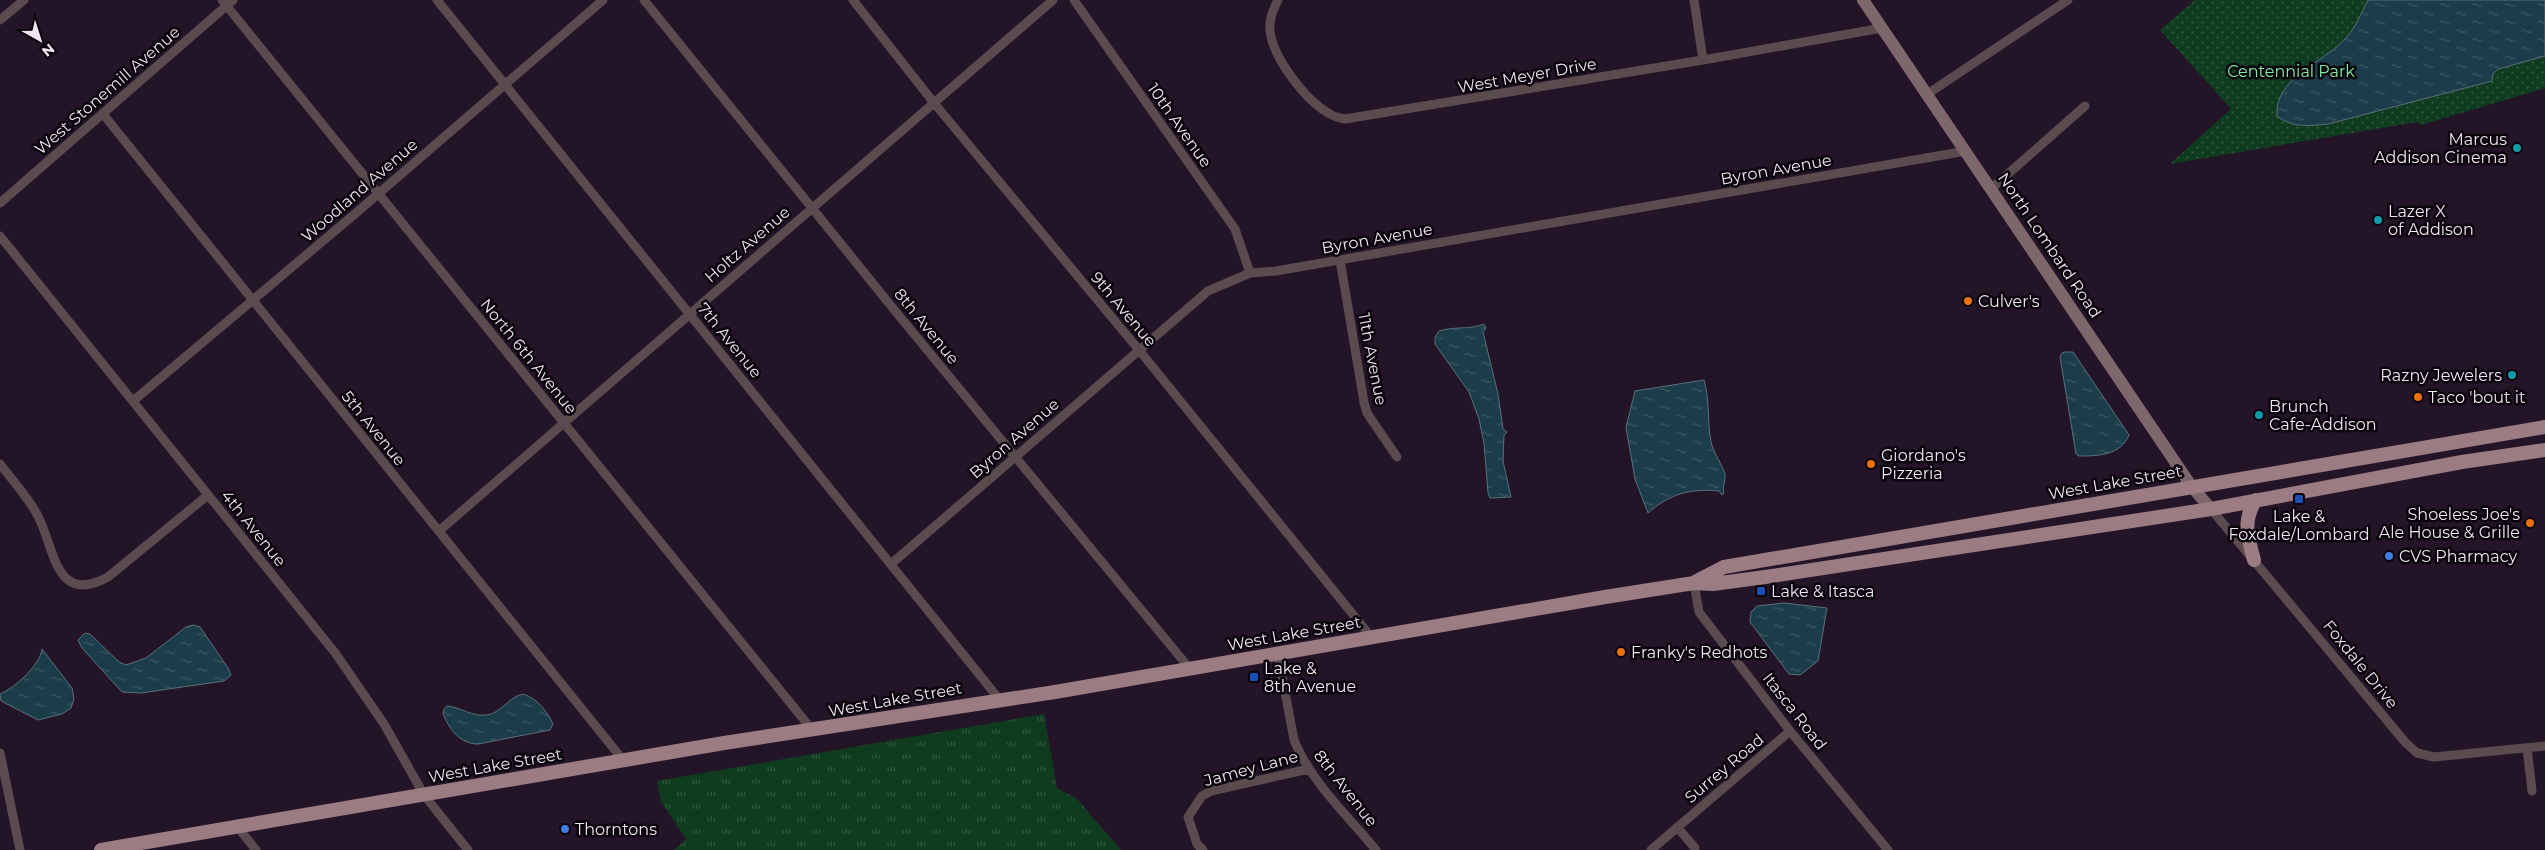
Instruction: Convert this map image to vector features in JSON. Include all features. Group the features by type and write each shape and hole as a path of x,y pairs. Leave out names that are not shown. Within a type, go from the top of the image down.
{"main road":[{"name":"West Lake Street","path":"1694,582 1724,567 2545,427"},
{"name":"West Lake Street","path":"100,850 236,825 424,795 623,760 1190,669 1694,582 1721,583 2211,509 2462,462 2545,450"},
{"path":"2254,560 2246,524 2248,514 2256,500"}],"street":[{"path":"0,20 24,0"},
{"name":"7th Avenue","path":"437,0 999,699"},
{"name":"Woodland Avenue","path":"133,401 603,0"},
{"name":"8th Avenue","path":"644,0 1190,669"},
{"name":"9th Avenue","path":"853,0 934,104 1139,350 1372,638"},
{"name":"Holtz Avenue","path":"439,531 1053,0"},
{"name":"10th Avenue","path":"1074,0 1235,229 1250,273"},
{"name":"West Meyer Drive","path":"1278,0 1271,14 1270,31 1278,53 1300,89 1330,115 1345,119 1356,119 1882,28"},
{"path":"1694,0 1703,60"},
{"name":"North Lombard Road","path":"1863,0 1926,95 1992,188 2192,487 2211,509"},
{"path":"1926,95 2068,0"},
{"name":"West Stonemill Avenue","path":"0,203 227,2"},
{"name":"North 6th Avenue","path":"227,2 813,731"},
{"path":"1992,188 2085,106"},
{"name":"5th Avenue","path":"102,114 623,760"},
{"name":"Byron Avenue","path":"891,564 1208,291 1250,273 1340,260 1966,151"},
{"name":"4th Avenue","path":"0,236 336,654 384,724 424,795 468,850"},
{"name":"11th Avenue","path":"1340,260 1367,413 1397,457"},
{"path":"0,464 38,516 61,574 69,582 83,585 95,585 108,578 208,495"},
{"name":"Foxdale Drive","path":"2211,509 2404,742 2417,753 2434,757 2545,746"},
{"name":"Itasca Road","path":"1694,582 1699,612 1790,731 1888,850"},
{"name":"8th Avenue","path":"1278,654 1294,740 1309,768 1376,850"},
{"name":"Surrey Road","path":"1651,850 1790,731"},
{"path":"2527,748 2532,791"},
{"path":"0,753 20,850"},
{"name":"Jamey Lane","path":"1203,850 1197,844 1188,817 1202,796 1211,791 1309,768"},
{"path":"236,825 256,850"},
{"path":"1677,828 1695,848"}],"green space":[{"name":"Centennial Park","path":"2195,0 2545,0 2545,88 2421,125 2417,122 2170,164 2231,109 2160,30"},
{"path":"1044,714 1057,788 1077,799 1121,850 674,850 686,839 661,802 657,781"}],"water":[{"path":"2368,0 2545,0 2545,56 2498,69 2493,74 2492,81 2328,124 2308,126 2295,124 2289,123 2277,116 2278,103 2283,92 2301,73 2348,36"},
{"path":"1484,324 1486,328 1483,332 1498,394 1503,429 1507,432 1504,435 1503,461 1511,497 1490,498 1484,443 1479,419 1469,392 1435,344 1435,337 1439,331"},
{"path":"2065,352 2073,352 2129,435 2121,447 2102,455 2079,456 2076,454 2060,357"},
{"path":"1704,380 1711,442 1725,474 1724,493 1722,495 1719,491 1709,490 1681,494 1664,501 1648,513 1635,479 1626,427 1635,391"},
{"path":"1784,603 1827,608 1818,661 1800,675 1789,674 1750,622 1751,612 1757,606"},
{"path":"193,625 200,627 228,668 231,675 224,681 141,693 122,692 82,648 78,640 85,633 90,634 119,662 126,665 146,658 186,627"},
{"path":"42,649 72,688 74,699 71,708 62,714 38,720 1,701 0,694 13,687 32,669"},
{"path":"523,694 537,702 548,714 553,724 550,730 478,744 466,742 456,735 443,714 447,706 476,715 491,714 513,698"}],"place":[{"name":"Marcus Addison Cinema","path":"2517,148"},
{"name":"Lazer X of Addison","path":"2378,220"},
{"name":"Culver's","path":"1968,301"},
{"name":"Razny Jewelers","path":"2512,375"},
{"name":"Taco 'bout it","path":"2418,397"},
{"name":"Brunch Cafe-Addison","path":"2259,415"},
{"name":"Giordano's Pizzeria","path":"1871,464"},
{"name":"Lake & Foxdale/Lombard","path":"2299,499"},
{"name":"Shoeless Joe's Ale House & Grille","path":"2530,523"},
{"name":"CVS Pharmacy","path":"2389,556"},
{"name":"Lake & Itasca","path":"1761,591"},
{"name":"Franky's Redhots","path":"1621,652"},
{"name":"Lake & 8th Avenue","path":"1254,677"},
{"name":"Thorntons","path":"565,829"}]}
